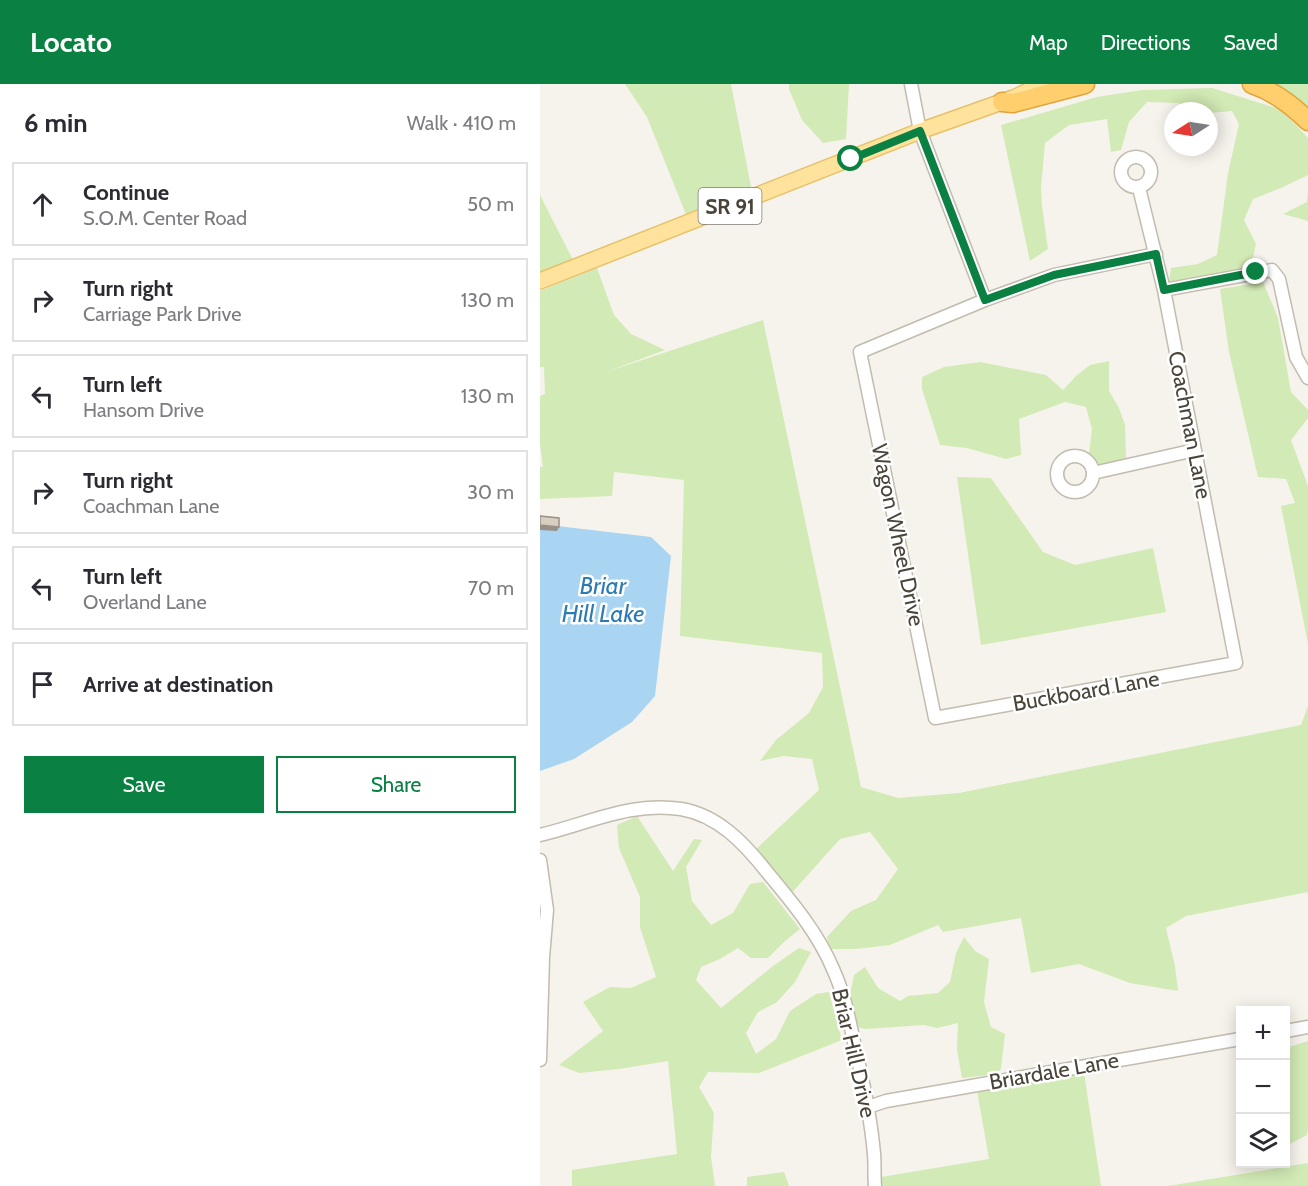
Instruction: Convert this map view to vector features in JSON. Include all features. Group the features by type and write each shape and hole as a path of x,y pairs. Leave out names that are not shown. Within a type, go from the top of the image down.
{"highway":[{"path":"1006,101 1013,103 1084,84"},
{"path":"1252,84 1262,87 1308,121"}],"main road":[{"name":"SR 91","path":"1006,101 1042,84"},
{"name":"SR 91","path":"540,280 920,131 1063,84"}],"street":[{"path":"911,84 920,131 985,300 1054,275 1156,254"},
{"name":"Coachman Lane","path":"1139,188 1164,290 1236,663"},
{"path":"1164,290 1272,270 1279,279 1296,357 1308,378"},
{"name":"Wagon Wheel Drive","path":"935,718 861,352 985,300"},
{"path":"1093,473 1195,450"},
{"name":"Buckboard Lane","path":"935,718 1236,663"},
{"name":"Briar Hill Drive","path":"540,835 569,828 601,816 648,806 683,809 710,819 731,833 752,853 799,911 821,945 845,1000 868,1107 875,1186"},
{"path":"540,860 547,910 543,957 540,1060"},
{"path":"1290,1030 1308,1028"},
{"name":"Briardale Lane","path":"868,1107 886,1101 1236,1040"}],"green space":[{"path":"625,84 731,84 753,197 689,222 647,117"},
{"path":"789,84 849,84 846,139 823,143 802,120"},
{"path":"1259,84 1308,84 1308,112"},
{"path":"1212,88 1282,110 1308,138 1308,175 1253,199 1244,220 1256,244 1251,267 1169,282 1171,268 1198,264 1217,255 1228,173 1239,124 1232,111 1218,112 1218,102 1147,102 1129,122 1121,150 1111,152 1107,119 1069,125 1045,143 1041,188 1048,249 1030,261 1001,125 1097,97 1142,90"},
{"path":"1308,189 1308,221 1283,214 1307,202"},
{"path":"540,195 576,266 540,281"},
{"path":"597,268 614,315 631,334 665,350 606,372 763,320 861,787 898,798 959,793 1301,725 1308,706 1308,892 1186,916 1166,928 1178,991 1130,983 1079,964 1031,973 1021,918 943,932 938,925 890,945 829,949 827,937 851,911 876,900 898,869 870,832 840,839 788,897 752,853 819,790 812,759 783,756 760,761 776,740 809,713 823,687 822,653 680,636 684,480 614,472 612,496 540,499 540,467 543,467 540,444 540,396 545,394 544,367 540,367 540,291"},
{"path":"1263,282 1278,318 1291,392 1308,410 1308,418 1291,440 1308,486 1308,644 1281,506 1295,503 1286,479 1258,477 1229,352 1220,289"},
{"path":"1109,361 1109,391 1119,408 1125,425 1126,458 1101,466 1089,454 1092,429 1086,407 1065,402 1019,419 1021,455 1006,459 967,448 940,445 922,389 922,377 944,367 980,362 1046,375 1063,390 1090,365"},
{"path":"957,477 991,478 1043,552 1075,565 1153,548 1166,612 981,645"},
{"path":"637,816 673,871 694,839 702,840 686,867 692,901 711,925 733,913 750,884 763,882 800,929 768,958 751,958 738,948 701,967 696,980 721,1008 799,948 811,952 795,982 777,1002 758,1012 746,1033 756,1054 776,1039 790,1011 816,994 829,992 842,1040 759,1073 708,1072 699,1087 714,1113 711,1157 715,1186 572,1186 572,1170 677,1154 668,1061 579,1073 559,1065 603,1031 583,1002 610,987 631,988 656,977 640,927 640,897 619,848 617,825"},
{"path":"964,937 975,951 989,959 984,1002 991,1027 1005,1034 1001,1068 997,1074 962,1078 957,1050 958,1023 937,1028 924,1025 865,1029 853,1026 850,995 854,975 865,967 878,988 900,1001 908,996 938,993 950,982 956,953"},
{"path":"1308,1041 1307,1135 1290,1144 1290,1060 1290,1047"},
{"path":"1083,1066 1101,1186 875,1186 875,1178 989,1159 976,1085"},
{"path":"1308,1163 1308,1186 1168,1186 1278,1168 1290,1168 1290,1166"},
{"path":"784,1172 789,1186 747,1186 747,1177"}],"water":[{"name":"Briar Hill Lake","path":"540,524 651,537 671,556 655,696 632,722 574,759 540,771"}],"building":[{"path":"540,516 559,518 559,527 540,525"}],"route":[{"path":"851,159 920,131 985,300 1054,275 1156,254 1164,290 1256,272"}]}
